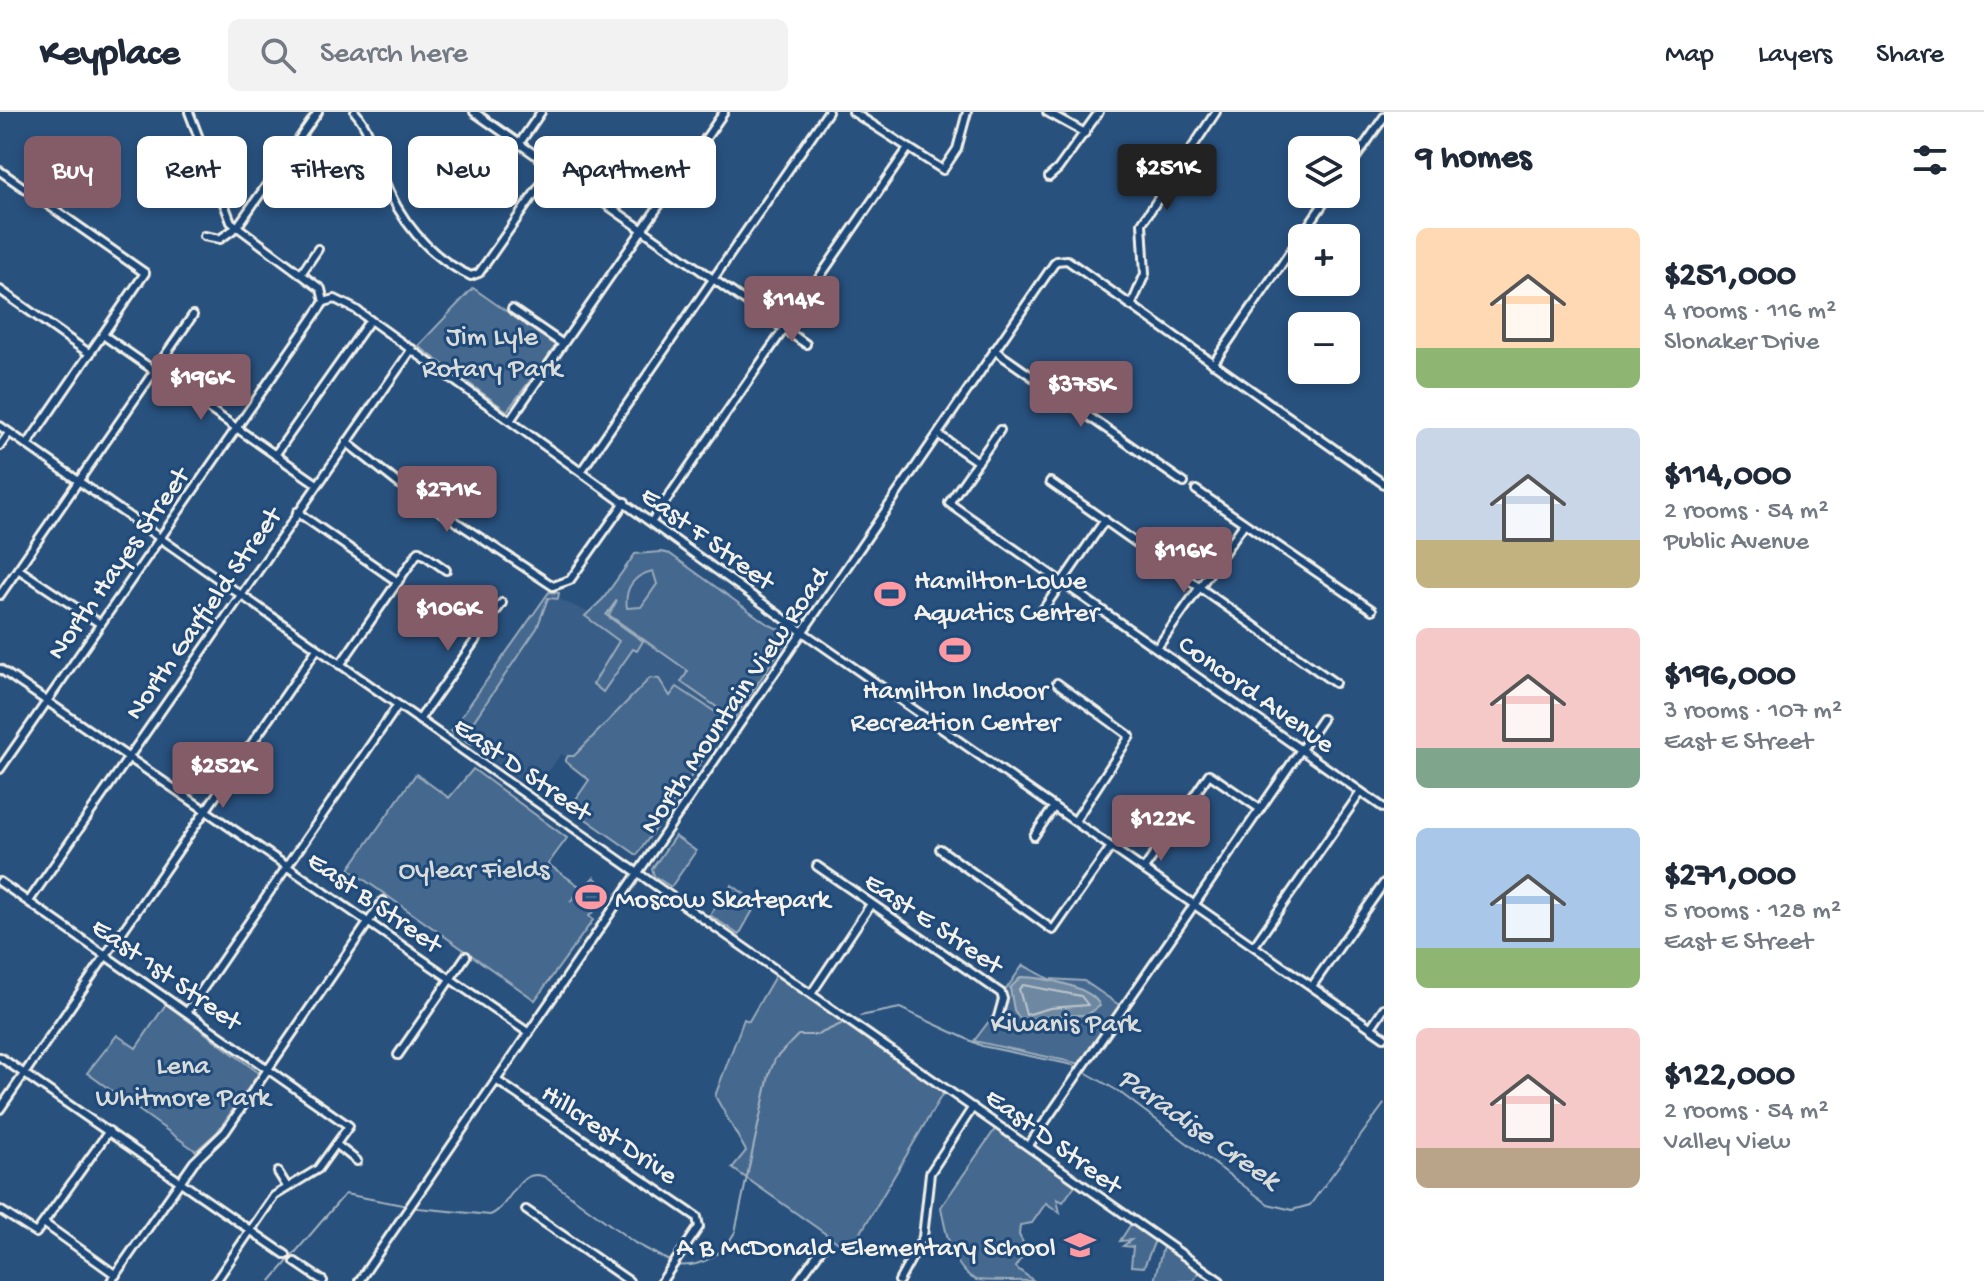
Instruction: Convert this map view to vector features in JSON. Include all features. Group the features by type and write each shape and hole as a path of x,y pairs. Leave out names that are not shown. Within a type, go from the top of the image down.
{"street":[{"path":"189,112 231,222 321,289 324,302"},
{"path":"204,236 220,239 237,227 318,112"},
{"path":"355,112 369,134 400,213 424,243 446,263 471,276 479,273 534,194"},
{"path":"474,112 534,154"},
{"path":"519,144 541,112"},
{"path":"511,419 724,112"},
{"path":"582,470 828,112"},
{"path":"853,112 907,150 943,170 957,149 967,112"},
{"path":"1047,112 1085,133"},
{"path":"1049,177 1099,112"},
{"path":"1216,112 1142,223 1145,274 1131,306 1384,484"},
{"path":"1360,152 1384,117"},
{"path":"652,521 907,150"},
{"path":"0,171 24,187"},
{"path":"27,445 145,273 53,208"},
{"path":"612,208 806,344"},
{"path":"1213,364 1320,208"},
{"path":"301,274 318,249"},
{"name":"North Mountain View Road","path":"359,1281 1056,261 1067,260 1131,306"},
{"path":"0,290 90,354"},
{"name":"East F Street","path":"324,302 342,301 412,349 804,632 1384,1037"},
{"name":"North Hayes Street","path":"0,769 324,302"},
{"path":"512,309 563,344"},
{"path":"0,595 193,315"},
{"path":"275,455 370,320"},
{"path":"103,335 317,484"},
{"name":"North Garfield Street","path":"29,901 412,349"},
{"path":"994,350 1184,483"},
{"name":"East D Street","path":"0,426 1220,1281"},
{"path":"939,435 978,462 1000,430"},
{"path":"0,446 9,433"},
{"path":"346,442 399,484 545,583 561,586 570,580 625,502"},
{"name":"Concord Avenue","path":"978,462 949,503 1384,808"},
{"path":"1050,482 1335,683"},
{"path":"1196,490 1372,610"},
{"path":"297,512 398,582"},
{"path":"1042,611 1105,520"},
{"path":"1157,648 1244,524"},
{"path":"340,665 419,551 446,570"},
{"path":"18,569 99,623"},
{"path":"419,720 502,603"},
{"path":"0,1109 317,649"},
{"name":"East B Street","path":"0,669 529,1033"},
{"path":"1057,683 1128,732 1124,747 1075,821"},
{"path":"187,1012 398,705"},
{"path":"1029,1145 1322,719"},
{"path":"1144,869 1209,774 1260,809"},
{"path":"1254,946 1361,792"},
{"path":"1034,836 1054,807"},
{"path":"940,849 1053,930 1111,847"},
{"name":"East E Street","path":"817,866 1001,993 1003,999 996,1024"},
{"name":"East 1st Street","path":"0,882 349,1126 337,1145"},
{"path":"1312,986 1384,883"},
{"path":"45,1224 113,1278 203,1151 225,1132 383,901"},
{"path":"811,994 871,904"},
{"path":"398,1055 466,956"},
{"path":"1371,1027 1384,1008"},
{"path":"0,1057 286,1255"},
{"name":"Hillcrest Drive","path":"496,1080 700,1222 662,1281"},
{"path":"900,1280 923,1237 930,1173 973,1107"},
{"path":"0,1210 33,1233 45,1224 109,1131"},
{"path":"216,1281 274,1196 286,1185 313,1172 337,1145 357,1161"},
{"path":"278,1172 286,1185"},
{"path":"526,1210 629,1281"},
{"path":"798,1281 822,1248"},
{"path":"295,1262 323,1281"}],"shaded area":[{"path":"635,554 670,554 766,623 790,635 657,827 566,764 566,757 561,754 535,790 451,731 549,592 559,593 559,599 590,613"}],"green space":[{"name":"Jim Lyle Rotary Park","path":"473,288 556,346 507,411 418,346"},
{"path":"635,554 670,554 766,623 790,635 734,719 681,682 688,671 609,615 617,600 606,615 643,641 637,651 633,649 603,692 593,684 619,641 585,616 603,599","holes":["653,571 657,584 641,607 627,608 627,594 636,579"]},
{"path":"549,592 559,593 558,599 548,598 537,628 473,722 469,734 471,745 451,731"},
{"path":"650,678 659,679 670,696 677,687 729,721 637,855 570,808 589,780 565,761 568,756 574,756"},
{"name":"Oylear Fields","path":"473,769 567,838 548,864 582,888 570,902 594,877 610,893 589,916 593,920 535,1000 349,869 416,774 449,798"},
{"path":"675,836 696,851 671,887 654,876 652,869"},
{"path":"732,885 757,903 739,935 710,915"},
{"name":"Kiwanis Park","path":"1023,965 1049,979 1084,981 1125,1009 1085,1065 974,1041 1002,1004 1002,995"},
{"path":"778,971 946,1088 850,1251 732,1168 746,1151 715,1096 744,1019 749,1021"},
{"name":"Lena Whitmore Park","path":"166,1004 259,1073 217,1132 196,1151 87,1073 117,1035 136,1048"},
{"path":"998,1125 1078,1181 1063,1202 1057,1199 1060,1213 1046,1203 1032,1223 1020,1225 1019,1235 1027,1250 1015,1267 1034,1281 976,1280 955,1258 945,1227 941,1207"},
{"path":"1133,1221 1156,1238 1144,1267 1131,1266 1133,1247 1123,1246 1131,1240 1120,1241"},
{"path":"1164,1243 1202,1268 1193,1281 1154,1281"}],"water":[{"path":"1021,977 1077,988 1095,999 1100,1006 1087,1015 1051,1016 1022,1022 1014,1010 1010,988"}],"waterway":[{"name":"Paradise Creek","path":"860,1016 900,1008 982,1046 1073,1065 1118,1091 1268,1204 1292,1210 1310,1205 1384,1104"},
{"name":"Paradise Creek","path":"676,1265 694,1264 711,1258 735,1232 775,1059 798,1035 817,1035 841,1024"},
{"name":"Paradise Creek","path":"271,1281 345,1194 418,1208 490,1215 504,1204 521,1182 536,1175 545,1177 635,1243 671,1262"}],"place":[{"name":"Hamilton-Lowe Aquatics Center","path":"890,594"},
{"name":"Hamilton Indoor Recreation Center","path":"955,650"},
{"name":"Moscow Skatepark","path":"591,897"},
{"name":"A B McDonald Elementary School","path":"1080,1245"}]}
